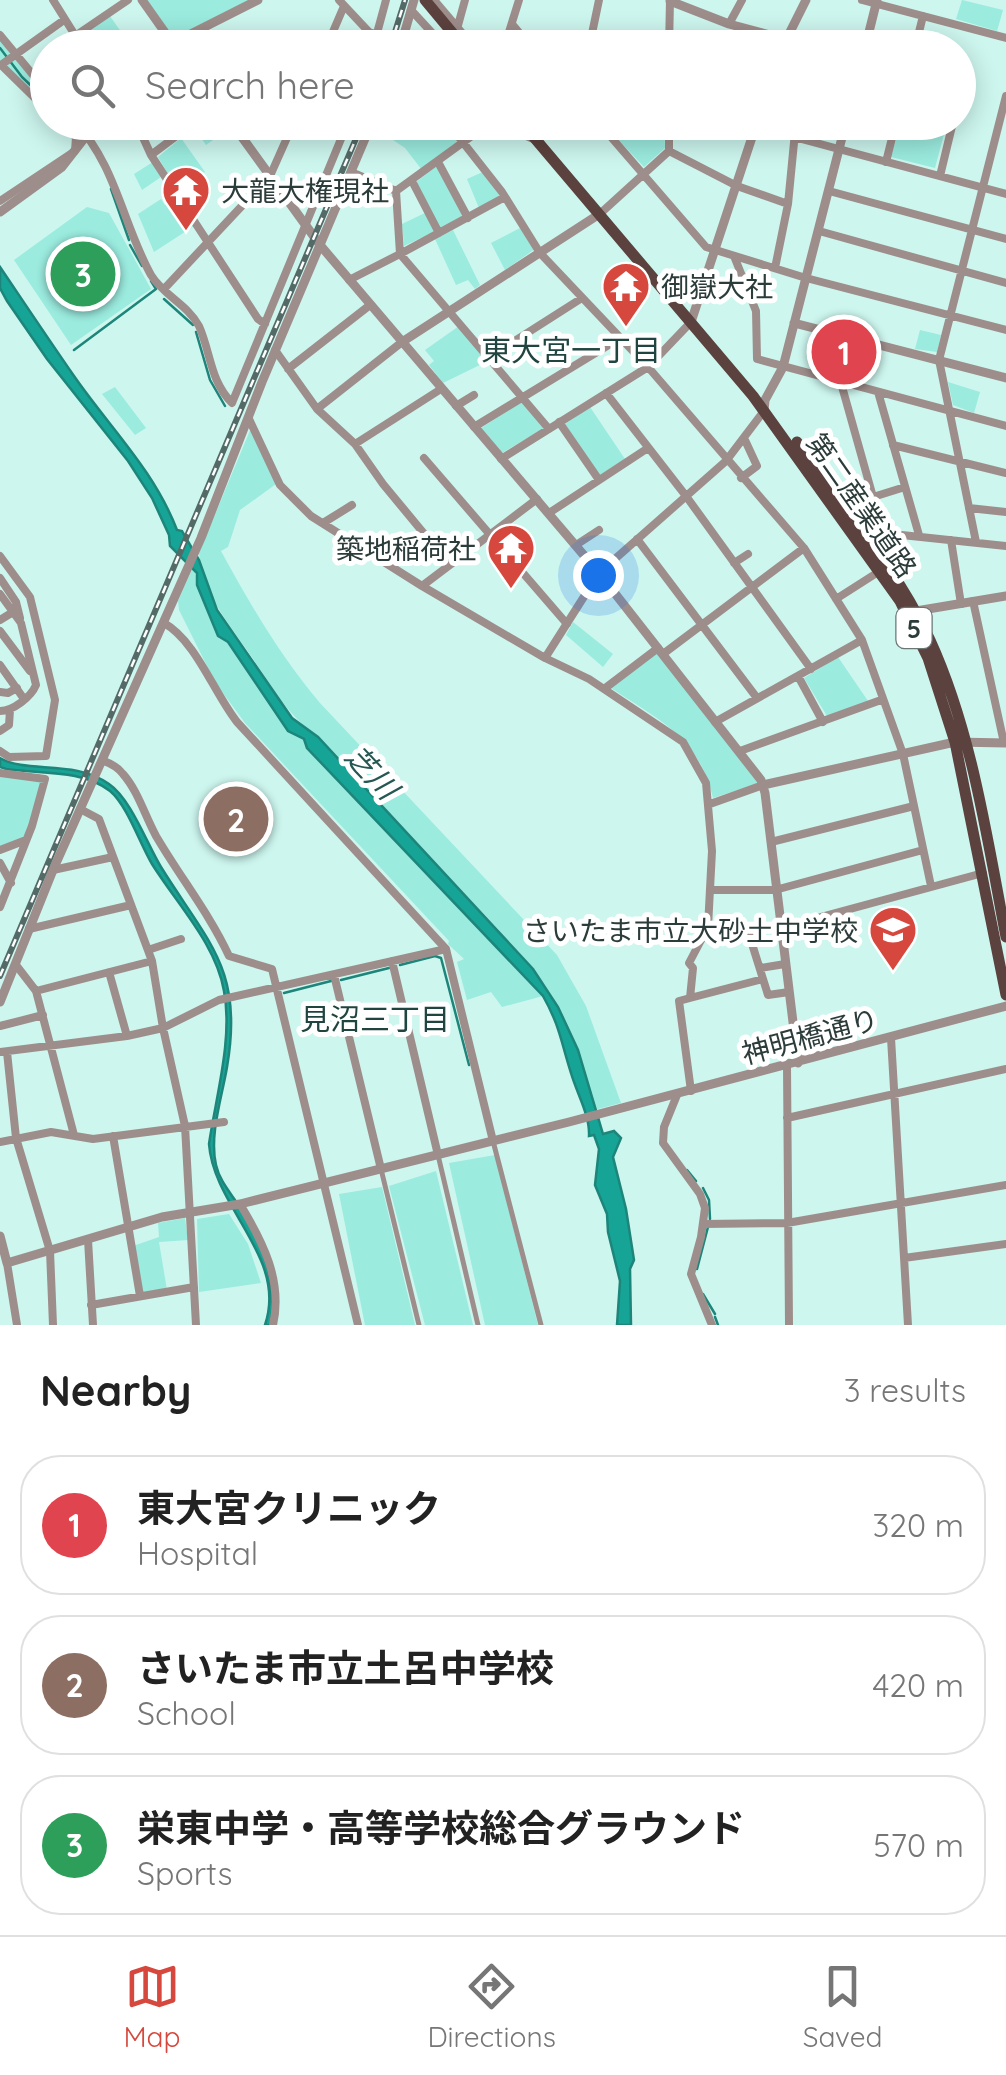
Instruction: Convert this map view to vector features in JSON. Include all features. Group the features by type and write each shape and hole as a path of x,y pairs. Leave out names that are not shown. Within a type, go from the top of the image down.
{"main road":[{"path":"425,0 450,30"},
{"path":"414,3 449,30"},
{"name":"第二産業道路","path":"540,140 765,405 884,568 911,612 945,678 1006,937"},
{"name":"第二産業道路","path":"960,741 1006,995"}],"street":[{"path":"52,0 71,30"},
{"path":"84,30 128,0"},
{"path":"142,0 161,30"},
{"path":"378,30 386,0"},
{"path":"434,0 452,30"},
{"path":"448,27 466,0"},
{"path":"510,30 519,0"},
{"path":"592,30 599,0"},
{"path":"669,30 668,0 746,30"},
{"path":"729,24 742,0"},
{"path":"790,30 806,0"},
{"path":"862,0 976,30"},
{"path":"199,30 255,1"},
{"path":"870,30 877,2"},
{"path":"332,30 342,3 366,30"},
{"path":"414,3 430,30"},
{"path":"406,30 414,3"},
{"path":"920,30 923,16"},
{"path":"50,30 64,20"},
{"path":"512,24 517,30"},
{"path":"425,30 426,26"},
{"path":"976,30 1006,38"},
{"path":"0,36 12,57 30,75"},
{"path":"30,44 1,64 30,93"},
{"path":"976,542 939,360 1006,96"},
{"path":"80,140 111,176 130,230 154,279 194,318 216,384 232,403 341,140"},
{"path":"144,140 258,319 265,324"},
{"path":"151,154 170,140"},
{"path":"244,140 320,245 600,573 764,785 798,1063"},
{"path":"164,289 270,176 286,140"},
{"path":"0,1002 190,564 365,140"},
{"path":"462,140 506,197 540,253 648,367 804,548 862,640 903,754 931,886"},
{"path":"396,192 468,140"},
{"path":"613,140 706,248 1006,330"},
{"path":"317,409 402,342 601,212 669,152 669,140"},
{"path":"501,458 648,367 693,320 751,140"},
{"path":"775,268 788,204 794,140"},
{"path":"805,140 1006,194"},
{"path":"545,658 600,573 726,460 765,405 783,367 841,140"},
{"path":"886,162 892,140"},
{"path":"940,176 949,140"},
{"path":"0,212 54,174 83,142"},
{"path":"0,202 83,142"},
{"path":"994,145 1006,149"},
{"path":"669,152 737,186 788,204"},
{"path":"438,162 468,218"},
{"path":"352,172 396,192"},
{"path":"412,181 439,233"},
{"path":"829,191 1006,240"},
{"path":"396,192 400,254 549,428"},
{"path":"349,280 506,197"},
{"path":"819,231 1006,283"},
{"path":"734,256 756,310 757,360 1006,426"},
{"path":"488,358 582,298"},
{"path":"288,369 370,305"},
{"path":"794,324 1006,378"},
{"path":"474,427 620,338"},
{"path":"276,350 317,409 355,444 450,565"},
{"path":"841,383 873,496 905,487"},
{"path":"355,444 441,389"},
{"path":"878,392 919,535"},
{"path":"606,393 811,668"},
{"path":"456,406 474,395"},
{"path":"249,419 280,485 311,516 422,586 604,689 683,742 706,783 710,804 712,890 708,928 689,963 693,968 690,998"},
{"path":"559,422 599,480"},
{"path":"741,478 757,466 744,438"},
{"path":"893,445 1006,473"},
{"path":"549,514 648,448"},
{"path":"424,458 566,624"},
{"path":"422,586 537,500"},
{"path":"323,523 352,505"},
{"path":"969,508 1006,512"},
{"path":"576,546 599,530"},
{"path":"860,534 919,535 1006,546"},
{"path":"637,539 757,698"},
{"path":"952,540 960,604"},
{"path":"604,689 702,625 804,548"},
{"path":"734,564 748,554"},
{"path":"0,556 30,597 54,700 46,756 10,756 0,751"},
{"path":"836,599 884,568"},
{"path":"0,578 16,602 35,689 5,710 8,724 0,731"},
{"path":"911,612 1006,596"},
{"path":"2,600 21,624"},
{"path":"710,804 764,785 960,741 1005,743 973,602"},
{"path":"0,620 13,612"},
{"path":"164,623 187,643 237,722 446,949 541,1325"},
{"path":"0,631 34,678"},
{"path":"715,722 862,640"},
{"path":"0,665 24,699"},
{"path":"798,676 823,722"},
{"path":"0,692 8,694 16,688"},
{"path":"740,751 882,700"},
{"path":"104,761 116,766 128,780 184,882 214,922 229,956 272,969 358,1325"},
{"path":"0,773 45,779 0,907"},
{"path":"771,842 914,806"},
{"path":"82,810 99,819 152,961 185,1126 196,1325"},
{"path":"0,850 26,840"},
{"path":"712,890 774,890 923,850"},
{"path":"54,870 113,857"},
{"path":"0,863 10,882"},
{"path":"708,928 780,928 983,873"},
{"path":"29,930 131,905"},
{"path":"748,928 768,995 789,992"},
{"path":"148,950 181,939"},
{"path":"54,1325 50,1251 16,1138 3,1052 163,1028 220,1000 446,949"},
{"path":"36,990 152,961"},
{"path":"392,961 478,1325"},
{"path":"760,968 785,964"},
{"path":"16,965 36,990 74,1135"},
{"path":"108,972 127,1036"},
{"path":"334,976 419,1325"},
{"path":"691,1091 679,1001 763,979"},
{"name":"神明橋通り","path":"494,1141 1006,1006"},
{"path":"0,1026 43,1016"},
{"path":"891,1038 908,1325"},
{"path":"786,1066 789,1325"},
{"path":"787,1118 1006,1069"},
{"path":"676,1095 664,1127 664,1143 700,1194 704,1208 692,1280 712,1325"},
{"path":"0,1142 52,1132 93,1138 222,1122"},
{"path":"112,1136 140,1296"},
{"path":"6,1263 127,1226 240,1204 494,1141"},
{"path":"703,1224 787,1223 1006,1184"},
{"path":"240,1204 262,1246 274,1281 278,1302 273,1325"},
{"path":"0,1236 17,1325"},
{"path":"959,1238 960,1251"},
{"path":"88,1240 92,1325"},
{"path":"904,1258 1006,1244"},
{"path":"91,1305 194,1287"}],"shaded area":[{"path":"142,0 253,0 194,30 164,30"},
{"path":"962,0 1003,10 997,31 956,19"},
{"path":"110,16 120,30 90,30"},
{"path":"0,36 30,72 30,94 0,63"},
{"path":"182,140 205,172 187,185 184,181 175,186 158,157"},
{"path":"393,140 460,140 422,170 405,148"},
{"path":"619,140 665,140 665,148 644,167"},
{"path":"896,140 942,140 935,168 891,157"},
{"path":"153,162 161,177 142,190 134,174"},
{"path":"438,165 464,216 440,228 416,182"},
{"path":"485,171 501,195 479,208 467,179"},
{"path":"161,199 165,205 176,199 194,226 154,252 138,214"},
{"path":"87,207 109,213 151,289 71,345 14,260"},
{"path":"427,212 436,231 404,246 402,224"},
{"path":"522,227 535,249 505,270 491,243"},
{"path":"453,230 480,285 475,289 468,280 456,285 435,239"},
{"path":"0,267 74,376 144,469 177,530 182,531 199,560 217,610 292,718 318,737 533,969 558,1007 578,1050 603,1134 614,1131 621,1138 613,1157 634,1260 630,1269 631,1325 617,1325 620,1281 607,1214 595,1185 599,1149 594,1135 589,1136 560,1034 543,996 307,748 304,739 288,731 228,642 218,636 197,585 197,573 170,546 152,498 128,461 47,359 7,301 0,288"},
{"path":"459,326 488,361 443,383 429,365 434,361 425,350"},
{"path":"920,330 941,335 937,352 915,349"},
{"path":"948,382 980,392 974,413 953,405"},
{"path":"115,387 146,428 135,435 102,394"},
{"path":"521,402 544,428 502,453 481,428"},
{"path":"590,407 625,459 599,476 565,424"},
{"path":"251,428 276,484 240,510 228,547 221,551 266,629 320,703 557,955 586,1006 621,1103 594,1110 578,1050 558,1007 498,929 291,713 213,599 199,553"},
{"path":"193,567 214,629 228,642 288,731 305,739 311,750 543,996 502,1007 491,992 467,1000 457,962 464,959 245,723 215,682 179,610 178,601"},
{"path":"573,622 613,654 603,667 566,635"},
{"path":"657,652 759,783 713,798 698,759 675,732 611,688"},
{"path":"838,657 868,701 827,716 804,678"},
{"path":"0,758 11,763 81,772 117,791 218,959 226,981 231,1033 214,1153 220,1178 263,1252 272,1294 271,1325 265,1325 267,1277 223,1190 209,1144 226,1028 224,991 213,957 110,791 73,776 6,769 0,767"},
{"path":"0,773 45,779 26,840 0,850"},
{"path":"495,1155 538,1325 485,1325 449,1163"},
{"path":"436,1171 473,1325 425,1325 389,1186"},
{"path":"382,1187 415,1325 365,1325 339,1194"},
{"path":"229,1214 248,1244 261,1283 199,1292 197,1219"},
{"path":"185,1218 188,1240 159,1242 167,1290 142,1294 133,1246 159,1237 158,1223"}],"waterway":[{"path":"0,48 30,85"},
{"path":"111,189 129,240"},
{"path":"130,245 142,266"},
{"path":"74,350 156,289 151,281"},
{"path":"164,299 193,325"},
{"path":"196,332 210,380 225,406"},
{"path":"400,965 441,958 469,1065"},
{"path":"341,980 389,968"},
{"path":"284,993 331,981"},
{"path":"687,1170 696,1181"},
{"path":"703,1188 709,1200 710,1219"},
{"path":"697,1269 708,1227"},
{"path":"703,1294 715,1314"},
{"path":"715,1317 718,1325"}],"railway":[{"path":"396,30 405,0"},
{"path":"0,976 355,140"}],"place":[{"name":"大龍大権現社","path":"186,232"},
{"name":"栄東中学・高等学校総合グラウンド","path":"83,274"},
{"name":"御嶽大社","path":"626,328"},
{"name":"東大宮クリニック","path":"844,352"},
{"name":"築地稲荷社","path":"511,590"},
{"name":"さいたま市立土呂中学校","path":"236,819"},
{"name":"さいたま市立大砂土中学校","path":"893,972"}],"district":[{"name":"東大宮一丁目","path":"571,350"},
{"name":"見沼三丁目","path":"375,1019"}],"water label":[{"name":"芝川","path":"372,772"}]}
